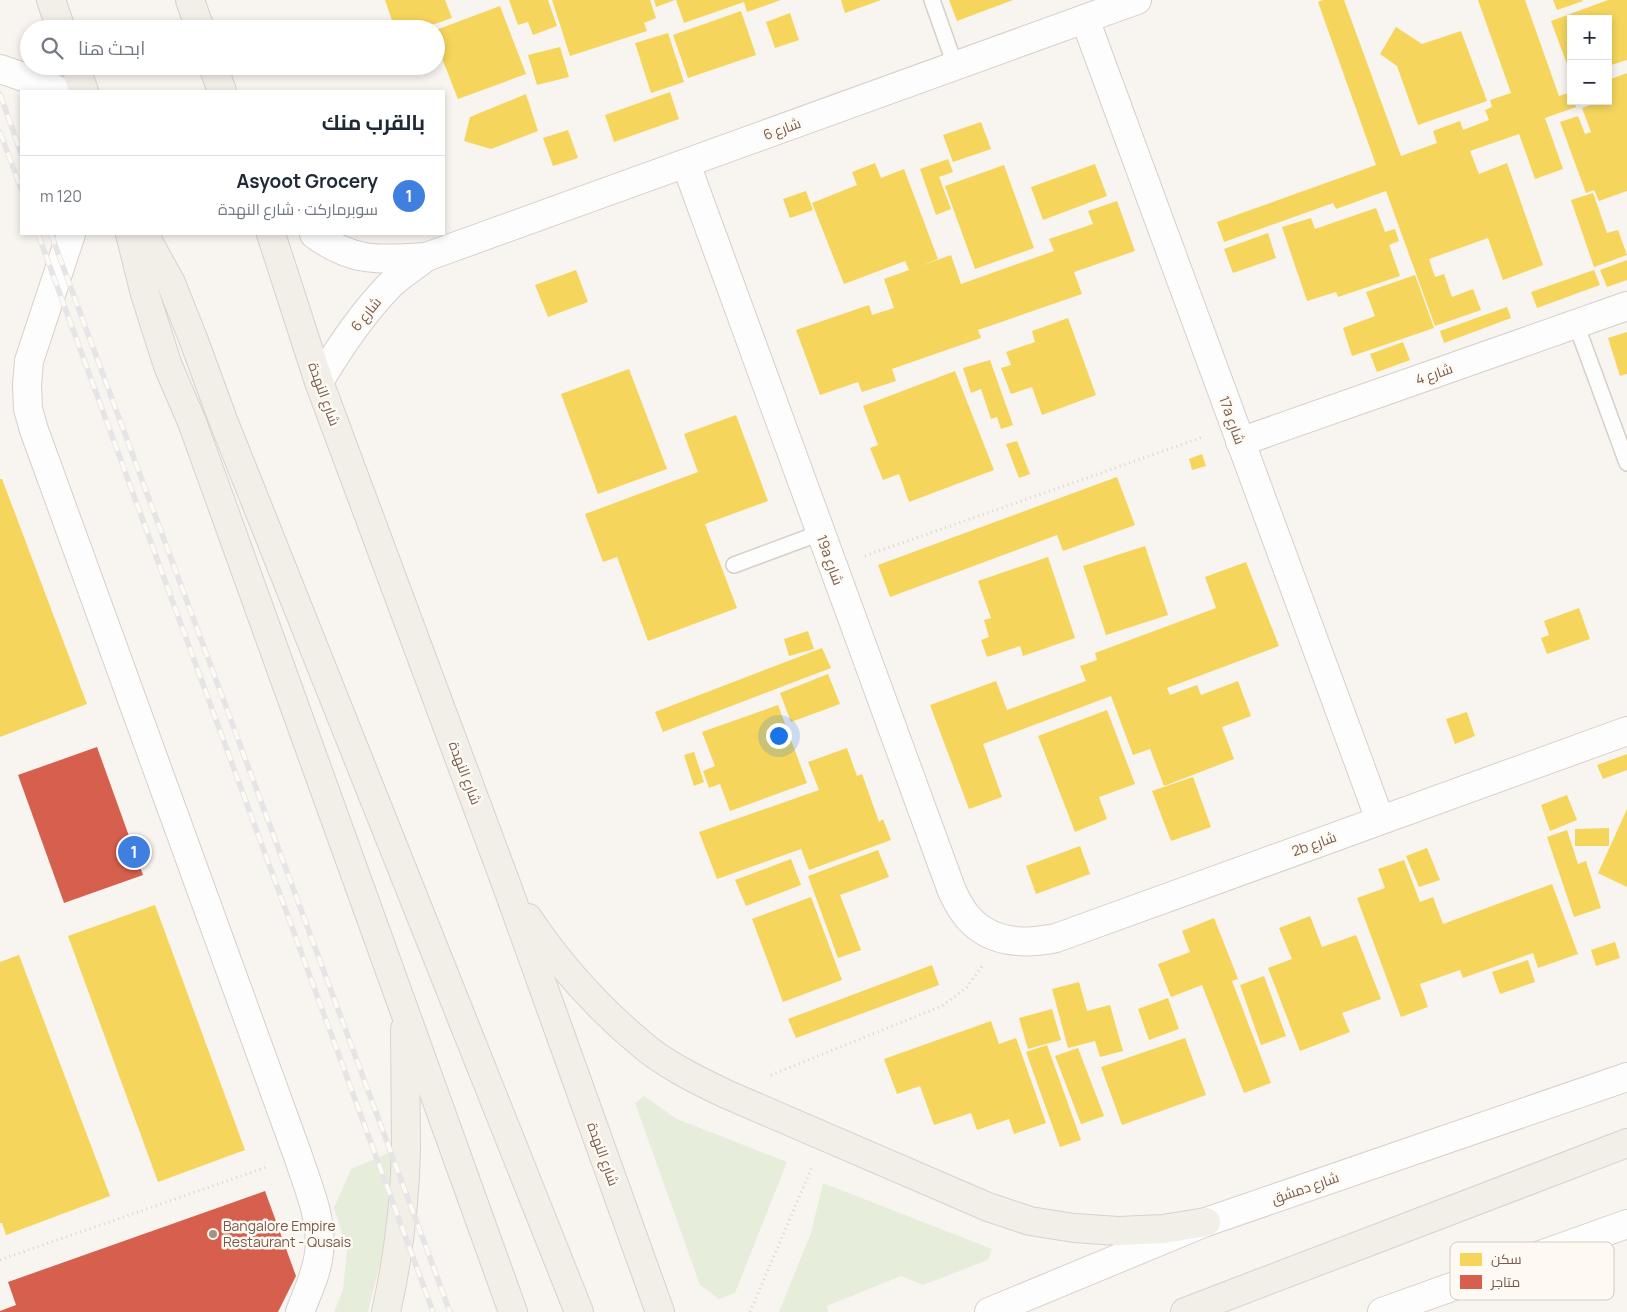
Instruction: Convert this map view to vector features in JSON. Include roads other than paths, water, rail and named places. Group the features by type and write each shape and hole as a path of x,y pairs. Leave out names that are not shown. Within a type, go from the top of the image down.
{"main road":[{"path":"51,0 58,20"},
{"path":"190,0 197,20"},
{"path":"78,75 84,90"},
{"path":"216,75 222,90"},
{"path":"130,235 145,294 168,366 192,422 513,1312"},
{"path":"145,235 170,283 194,341 223,420 579,1312"},
{"name":"شارع النهدة","path":"271,235 319,382 508,889 660,1312"},
{"path":"508,889 571,975 608,1013 648,1049 697,1080 726,1094 988,1207 1030,1221 1074,1228 1118,1231 1163,1229 1206,1222"},
{"path":"386,1312 394,1280 406,1149 404,1008"},
{"path":"1185,1312 1627,1144"}],"street":[{"name":"شارع 6","path":"319,382 364,314 391,284 426,258 1138,0"},
{"name":"17a شارع","path":"1085,19 1380,820"},
{"path":"0,69 57,90"},
{"name":"19a شارع","path":"686,164 952,891 965,915 979,929 999,938"},
{"path":"70,235 29,362 26,385 28,409 37,439 316,1210 320,1232 319,1254 314,1276 300,1312"},
{"name":"شارع 6","path":"316,235 344,252 378,260 426,258"},
{"name":"شارع 4","path":"1237,434 1627,306"},
{"name":"2b شارع","path":"999,938 1021,943 1040,942 1056,938 1627,732"},
{"name":"شارع دمشق","path":"989,1312 1206,1222 1627,1077"},
{"path":"1577,1242 1627,1224"},
{"path":"1382,1312 1450,1288"}],"lane":[{"path":"932,0 955,65"},
{"path":"1576,324 1627,463"},
{"path":"734,565 820,533"}],"railway":[{"path":"0,94 20,150"},
{"path":"0,132 20,186"},
{"path":"38,235 433,1312"},
{"path":"51,235 450,1312"}],"place":[{"name":"Asyoot Grocery","path":"134,852"},
{"name":"Bangalore Empire Restaurant - Qusais","path":"213,1234"}]}
